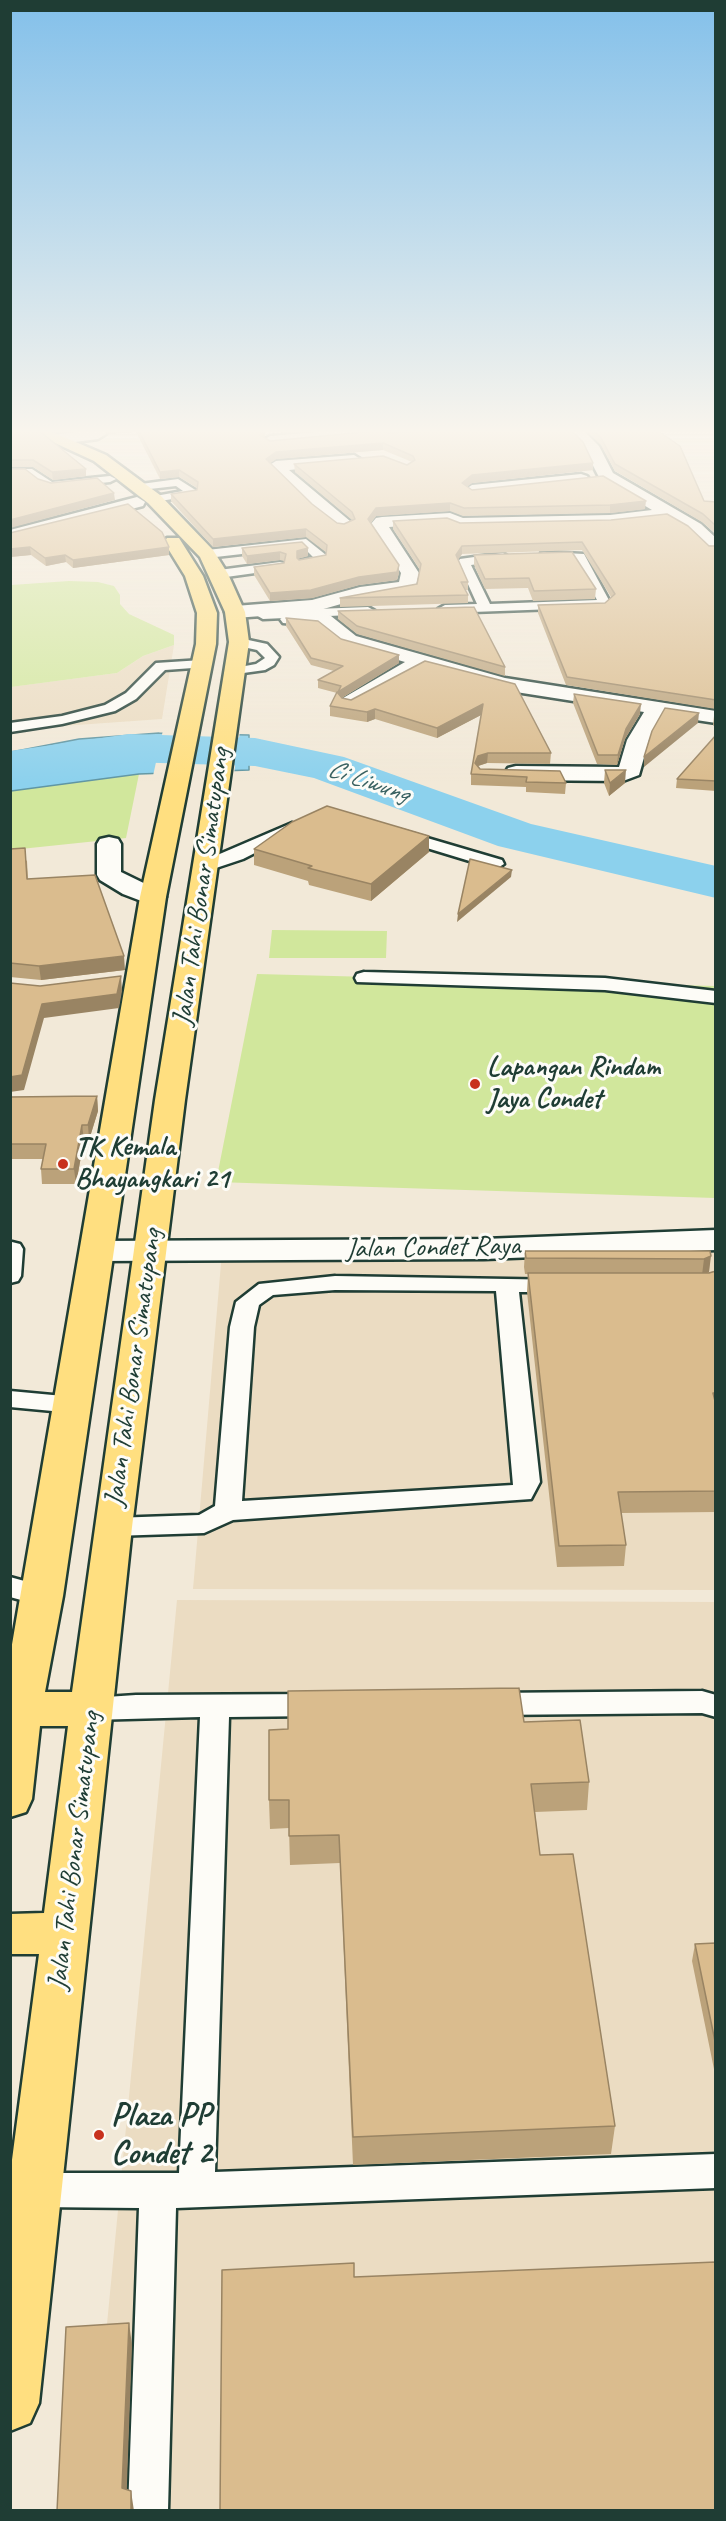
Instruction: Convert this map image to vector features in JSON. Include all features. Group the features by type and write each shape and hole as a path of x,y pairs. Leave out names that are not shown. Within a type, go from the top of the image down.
{"highway":[{"name":"Jalan Tahi Bonar Simatupang","path":"10,1799 21,1709 27,1591 74,1405 96,1251 103,1100 127,980 153,897 162,845 206,644 207,613 194,576 178,549"},
{"name":"Jalan Tahi Bonar Simatupang","path":"10,2403 113,1527 170,1100 232,682 237,623 219,574 201,549"},
{"path":"103,1100 170,1100"},
{"path":"21,1709 91,1709"},
{"path":"10,1934 65,1933"}],"street":[{"path":"237,623 360,593 408,586 410,573 394,549"},
{"path":"237,623 324,620 349,640 503,684 716,717"},
{"path":"350,702 422,661"},
{"path":"498,772 624,774 631,770 638,740 657,708"},
{"path":"109,844 110,875 153,897"},
{"name":"Jalan Condet Raya","path":"96,1251 484,1249 716,1240"}],"lane":[{"path":"207,554 255,549"},
{"path":"303,563 319,561 322,557 312,549"},
{"path":"436,610 605,604 580,557 536,556"},
{"path":"485,609 464,562 474,558 514,557"},
{"path":"219,574 280,566"},
{"path":"237,623 378,611"},
{"path":"232,682 269,662 272,657 237,623"},
{"path":"10,728 62,720 110,708 131,696 161,666 202,664"},
{"path":"208,854 237,855 306,821"},
{"path":"382,830 496,864"},
{"path":"364,978 605,984 716,997"},
{"path":"10,1276 12,1249"},
{"path":"228,1511 243,1327 248,1302 267,1288 335,1283 577,1285"},
{"path":"113,1527 210,1524 228,1511 522,1494 527,1482 507,1285"},
{"path":"10,1399 74,1405"},
{"path":"464,1704 702,1702 716,1706"},
{"path":"91,1709 136,1706 345,1705"},
{"path":"196,2188 214,1706"},
{"path":"35,2190 158,2191 716,2172"},
{"path":"148,2511 158,2191"}],"shaded area":[{"path":"174,645 162,719 63,726 11,733 10,687 117,673 143,656"},
{"path":"715,1247 715,1590 193,1589 222,1252"},
{"path":"177,1600 715,1602 715,2510 89,2510"}],"green space":[{"path":"69,581 98,582 114,586 120,595 120,604 129,614 174,635 174,645 143,656 117,673 11,687 11,585"},
{"path":"139,774 126,838 11,850 11,791"},
{"path":"272,930 387,931 386,958 269,958"},
{"name":"Lapangan Rindam Jaya Condet","path":"257,974 715,986 715,1198 216,1182"}],"water":[{"path":"159,733 249,735 249,770 139,774 11,791 11,752 79,739"}],"pier":[{"path":"163,730 240,731 234,774 153,776"}],"building":[{"path":"32,549 157,549 73,560 65,555 45,558"},
{"path":"242,549 306,549 297,551 299,560 326,555 327,549 388,549 399,565 397,572 359,577 311,590 270,593 254,567 284,563 286,554 280,552 247,556"},
{"path":"411,549 460,549 456,555 468,582 461,582 468,595 340,598 417,584 421,564"},
{"path":"586,549 716,549 716,700 567,677 538,605 605,603 615,594"},
{"path":"572,552 596,589 534,591 529,578 485,579 474,555"},
{"path":"474,607 505,667 357,626 338,611"},
{"path":"286,618 318,621 341,639 399,655 338,692 341,686 318,680 343,666 311,658"},
{"path":"425,661 515,684 551,753 488,753 478,756 475,763 480,769 560,771 566,783 526,782 527,777 471,774 483,704 437,728 375,709 367,712 330,706 337,692 342,698 351,700"},
{"path":"574,694 641,704 626,729 618,755 598,755"},
{"path":"665,708 699,713 644,757 652,731"},
{"path":"716,735 716,781 677,779"},
{"path":"605,770 626,770 610,783"},
{"path":"327,806 429,836 371,884 308,868 312,866 254,849 292,822"},
{"path":"25,848 27,879 95,875 124,956 39,966 10,963 10,849"},
{"path":"470,859 512,870 458,914"},
{"path":"121,976 117,994 42,1004 22,1075 10,1077 10,983 40,986"},
{"path":"97,1096 88,1125 82,1125 74,1169 41,1169 46,1144 10,1144 10,1097"},
{"path":"525,1251 710,1251 711,1256 704,1259 526,1258"},
{"path":"716,1271 716,1393 713,1393 716,1405 716,1491 618,1492 626,1545 559,1546 528,1273 709,1273"},
{"path":"519,1688 524,1722 580,1720 589,1782 531,1784 540,1855 573,1854 615,2126 353,2137 339,1835 289,1836 289,1800 269,1800 269,1730 288,1729 288,1691"},
{"path":"716,1943 716,2046 695,1944"},
{"path":"716,2262 716,2511 220,2511 222,2270 354,2263 354,2277"},
{"path":"129,2323 122,2488 131,2491 131,2511 57,2511 66,2327"}],"waterway":[{"name":"Ci Liwung","path":"10,765 129,748 255,752 327,767 516,835 716,882"}],"place":[{"name":"Lapangan Rindam Jaya Condet","path":"475,1084"},
{"name":"TK Kemala Bhayangkari 21","path":"63,1164"},
{"name":"Plaza PP Condet 2","path":"99,2135"}]}
